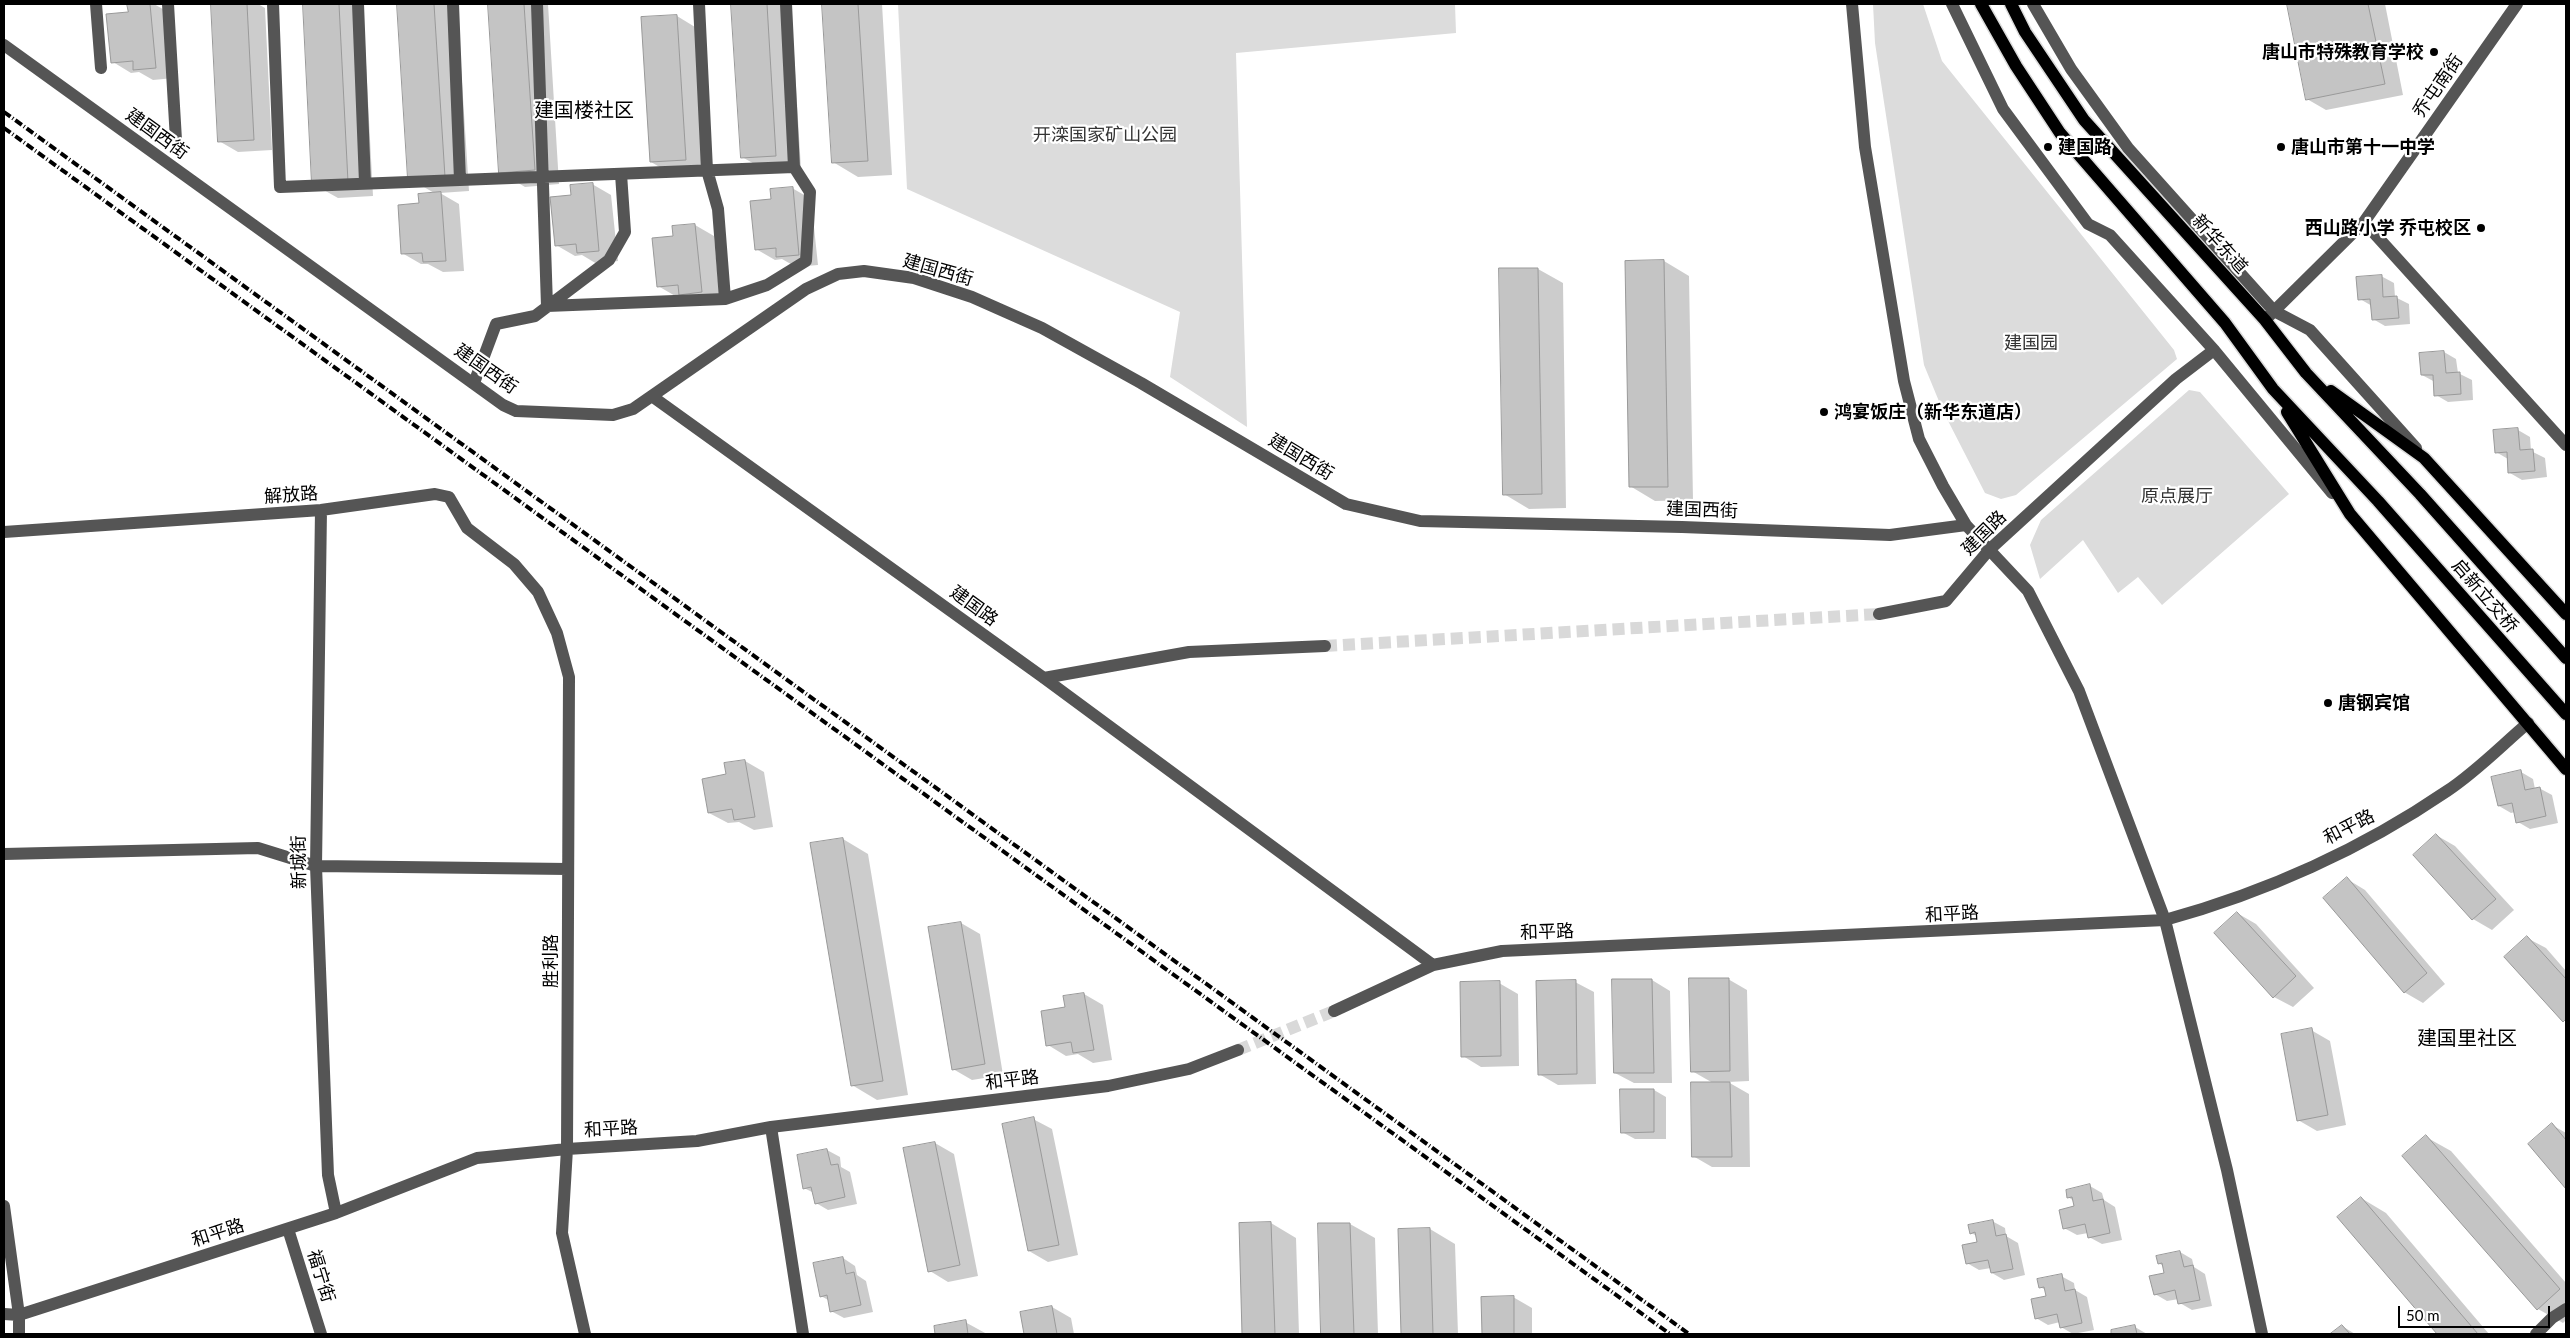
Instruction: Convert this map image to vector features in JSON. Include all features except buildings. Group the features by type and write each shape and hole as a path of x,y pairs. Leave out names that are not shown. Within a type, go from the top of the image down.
{"main road":[{"path":"1982,4 2016,66 2060,133 2225,323 2273,388 2350,514 2566,769"},
{"name":"新华东道","path":"2011,4 2030,40 2084,120 2270,316 2306,373 2420,494"},
{"path":"2306,373 2424,458 2566,614"},
{"name":"启新立交桥","path":"2273,388 2378,501 2566,714"},
{"name":"启新立交桥","path":"2420,494 2566,658"}],"street":[{"path":"96,4 101,68"},
{"path":"168,4 176,140"},
{"path":"272,4 280,187 794,167"},
{"path":"358,4 364,184"},
{"path":"453,4 460,180"},
{"path":"537,4 547,306"},
{"path":"699,4 707,170 718,209 725,299"},
{"path":"547,306 725,299 767,285 806,261 810,192 794,167 786,4"},
{"path":"1852,4 1865,147 1904,380 1919,439 1966,525 2028,591 2079,691 2165,920 2227,1170 2262,1334"},
{"path":"1952,4 2003,109 2088,224 2110,235 2214,350 2350,514"},
{"path":"2033,4 2071,69 2128,148 2270,316 2310,330 2424,458"},
{"name":"乔屯南街","path":"2270,316 2364,222 2517,4"},
{"name":"建国西街","path":"4,45 503,405 516,411 613,415 634,409 806,289 838,274 864,271 922,281 972,297 1042,328 1141,383 1346,504 1384,514 1420,521 1682,527 1890,535 1966,525"},
{"path":"474,383 496,324 534,316 609,260 626,232 620,174"},
{"path":"2364,222 2566,445"},
{"name":"建国路","path":"1880,614 1946,601 1989,550 2176,379 2214,350"},
{"name":"建国路","path":"653,397 1044,678 1433,965"},
{"name":"解放路","path":"4,532 321,510 435,494 449,496 467,528 514,564 538,592"},
{"name":"新城街","path":"321,510 316,866 328,1175 336,1213"},
{"name":"胜利路","path":"538,592 557,633 569,678 567,1149 562,1233 585,1334"},
{"path":"1044,678 1189,652 1325,646"},
{"name":"和平路","path":"1334,1011 1433,965 1502,951 2165,920 2204,909 2262,888 2386,828 2449,790 2528,723"},
{"path":"4,854 258,848 316,866 568,869"},
{"name":"和平路","path":"4,1314 19,1315 288,1229 336,1213 477,1158 567,1149 697,1141 771,1127 1108,1086 1189,1069 1238,1050"},
{"path":"771,1127 803,1334"},
{"path":"4,1206 19,1315 19,1334"},
{"name":"福宁街","path":"288,1229 321,1334"},
{"path":"2536,1334 2552,1318 2566,1310"}],"green space":[{"name":"开滦国家矿山公园","path":"898,4 1455,4 1456,33 1236,53 1247,427 1170,377 1180,312 907,189"},
{"name":"建国园","path":"1873,4 1923,4 1942,61 2174,350 2177,359 2016,495 2001,499 1985,493 1943,411 1924,365 1875,43"},
{"name":"原点展厅","path":"2189,390 2200,392 2289,494 2162,605 2138,577 2118,593 2083,540 2040,579 2030,545 2041,520"}],"tunnel":[{"path":"1325,646 1879,614"},
{"path":"1238,1050 1334,1011"}],"railway":[{"path":"4,112 1689,1334"},
{"path":"4,128 1670,1334"}],"place":[{"name":"唐山市特殊教育学校","path":"2434,52"},
{"name":"建国路","path":"2048,147"},
{"name":"唐山市第十一中学","path":"2281,147"},
{"name":"西山路小学 乔屯校区","path":"2481,228"},
{"name":"鸿宴饭庄（新华东道店）","path":"1824,412"},
{"name":"唐钢宾馆","path":"2328,703"}],"district":[{"name":"建国楼社区","path":"584,111"},
{"name":"建国里社区","path":"2467,1039"}]}
